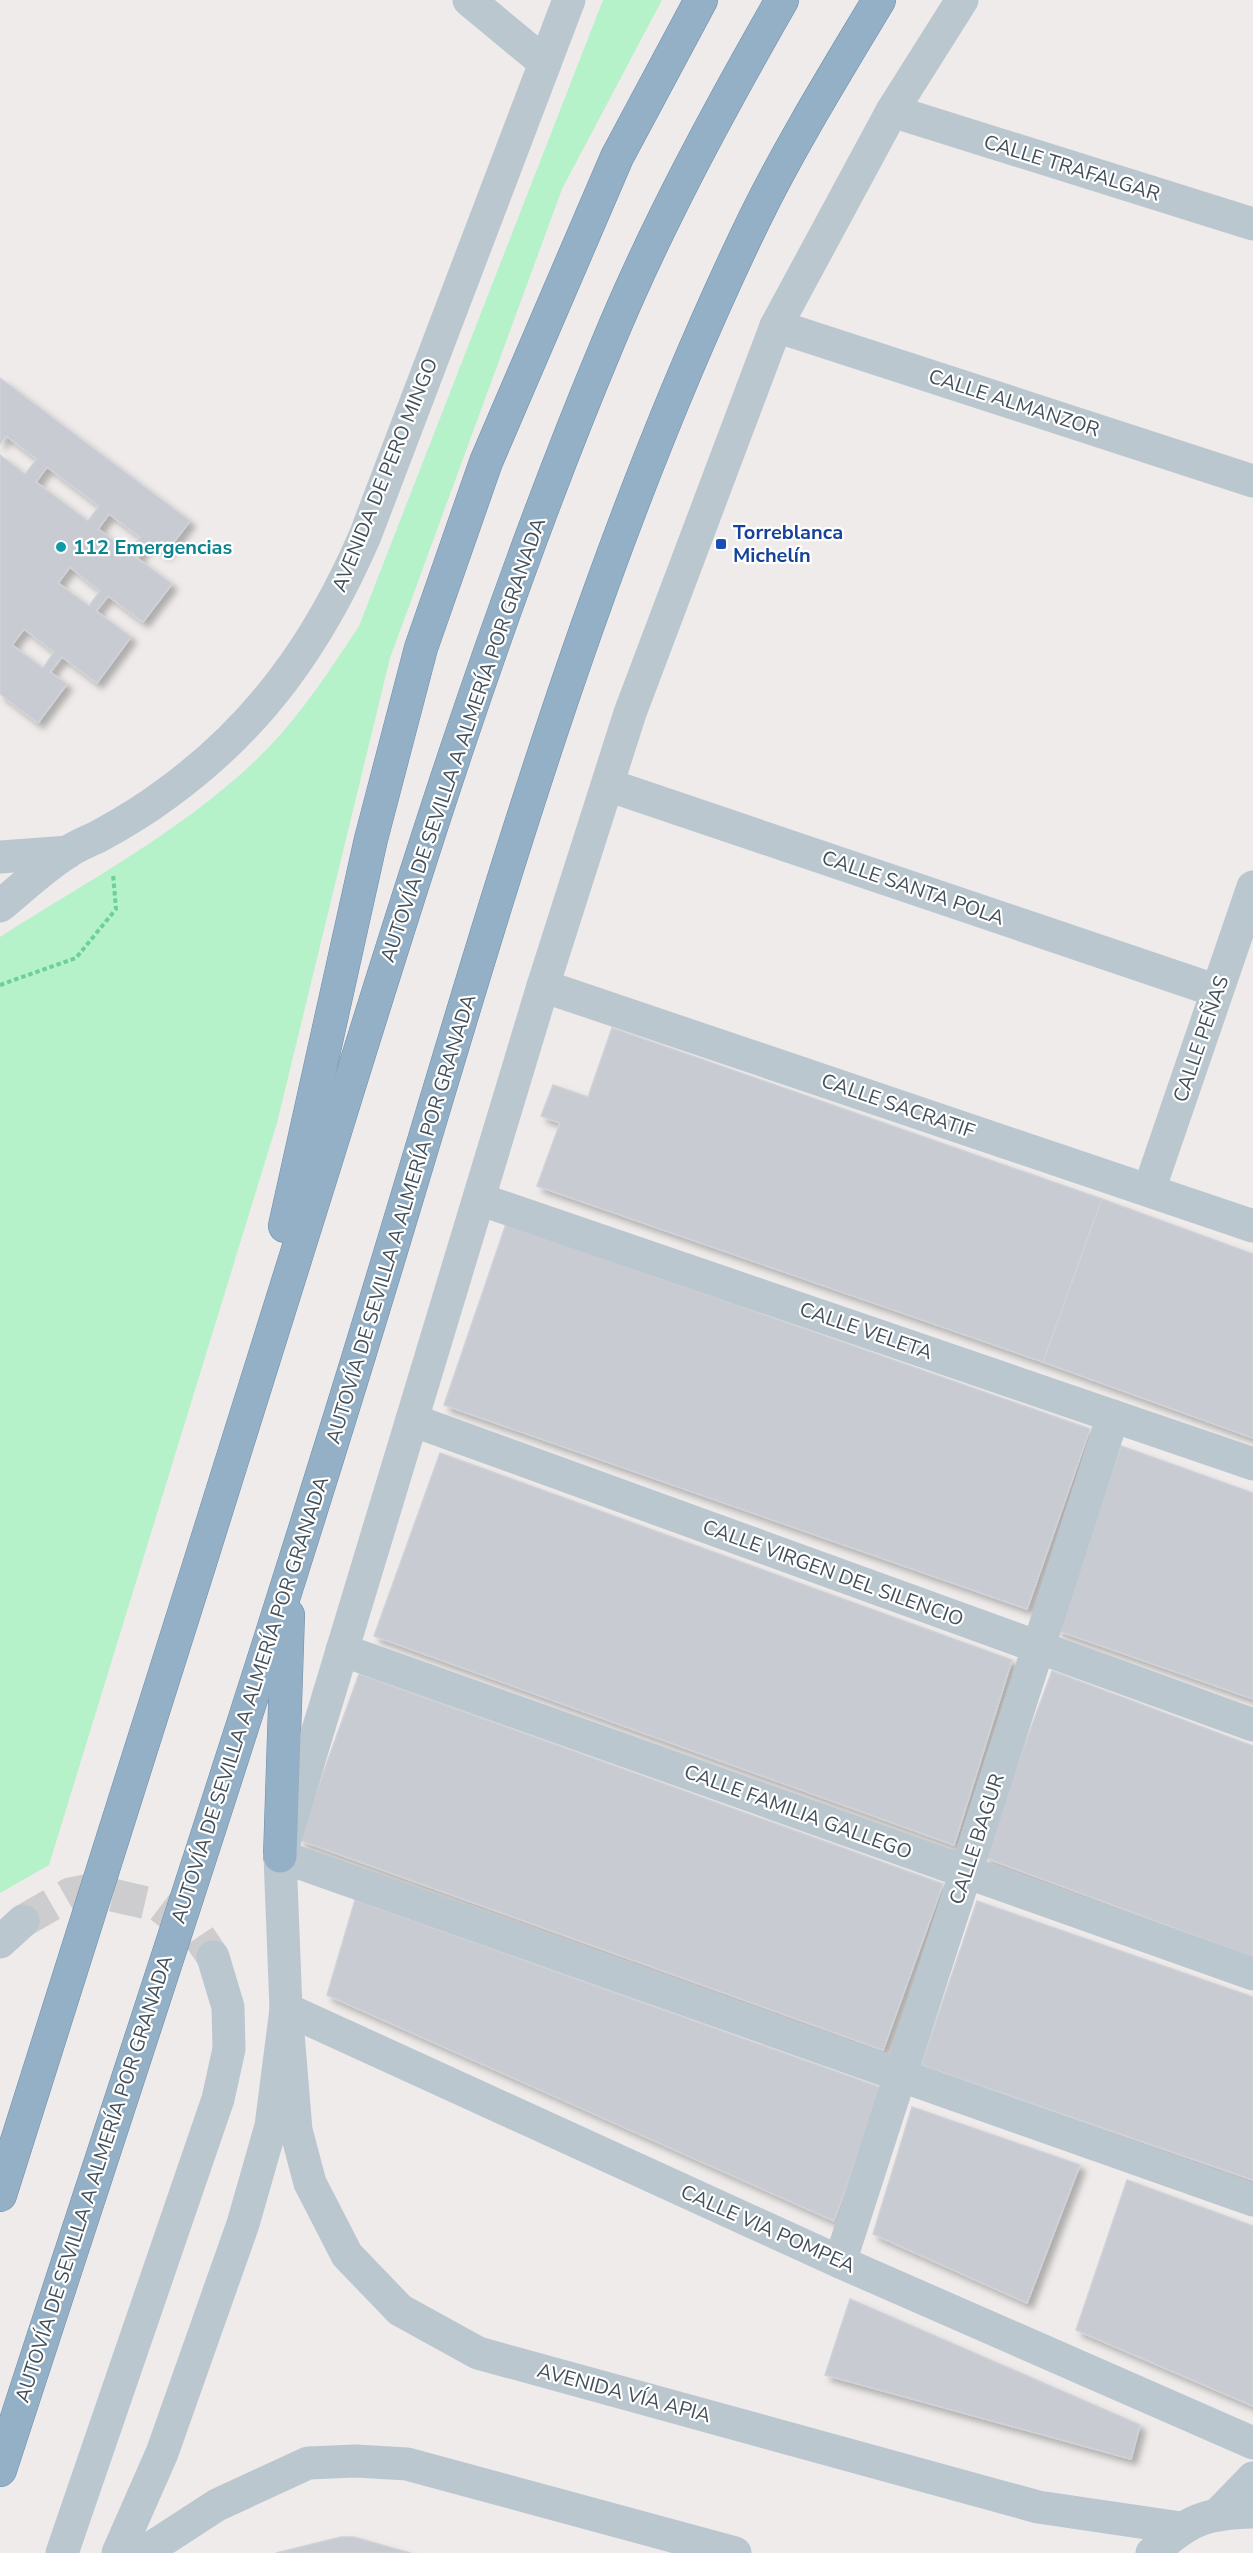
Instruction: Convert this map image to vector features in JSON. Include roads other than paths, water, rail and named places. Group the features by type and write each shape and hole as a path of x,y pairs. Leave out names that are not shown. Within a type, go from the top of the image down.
{"highway":[{"path":"234,1453 369,851 421,648 486,462 617,157 701,0"},
{"name":"AUTOVÍA DE SEVILLA A ALMERÍA POR GRANADA","path":"0,2195 164,1684 419,862 544,504 608,340 668,211 782,0"},
{"name":"AUTOVÍA DE SEVILLA A ALMERÍA POR GRANADA","path":"0,2470 290,1578 515,846 565,693 673,401 756,216 803,127 879,0"},
{"path":"280,1856 290,1578"}],"street":[{"path":"469,0 545,63"},
{"name":"AVENIDA DE PERO MINGO","path":"0,906 68,852 100,836 157,800 209,760 256,715 279,687 326,618 364,536 569,0"},
{"path":"118,2553 162,2453 243,2224 271,2126 286,2009 280,1856 543,986 630,713 776,326 892,111 962,0"},
{"name":"CALLE TRAFALGAR","path":"892,111 1253,224"},
{"name":"CALLE ALMANZOR","path":"776,326 1253,481"},
{"name":"CALLE SANTA POLA","path":"608,784 1217,991"},
{"name":"AVENIDA DE PERO MINGO","path":"0,857 68,852"},
{"name":"CALLE PEÑAS","path":"1149,1190 1253,887"},
{"name":"CALLE SACRATIF","path":"543,986 1253,1226"},
{"name":"CALLE VELETA","path":"479,1199 1253,1464"},
{"name":"CALLE BAGUR","path":"840,2262 1113,1416"},
{"name":"CALLE VIRGEN DEL SILENCIO","path":"412,1420 1253,1725"},
{"name":"CALLE FAMILIA GALLEGO","path":"342,1650 1253,1974"},
{"path":"280,1856 1253,2200"},
{"path":"62,2553 218,2098 229,2049 228,2007 213,1957"},
{"name":"CALLE VIA POMPEA","path":"286,2009 840,2262 1253,2443"},
{"name":"AVENIDA VÍA APIA","path":"286,2009 296,2130 310,2183 347,2255 400,2310 478,2353 1038,2507 1181,2528"},
{"path":"143,2553 217,2505 308,2463 356,2461 406,2464 735,2553"},
{"path":"1219,2513 1253,2478"},
{"path":"1152,2553 1181,2528 1219,2513 1253,2512"}],"tunnel":[{"path":"23,1921 70,1894 91,1890 160,1906 198,1935 213,1957"}],"place":[{"name":"Torreblanca Michelín","path":"721,544"},
{"name":"112 Emergencias","path":"61,547"}]}
